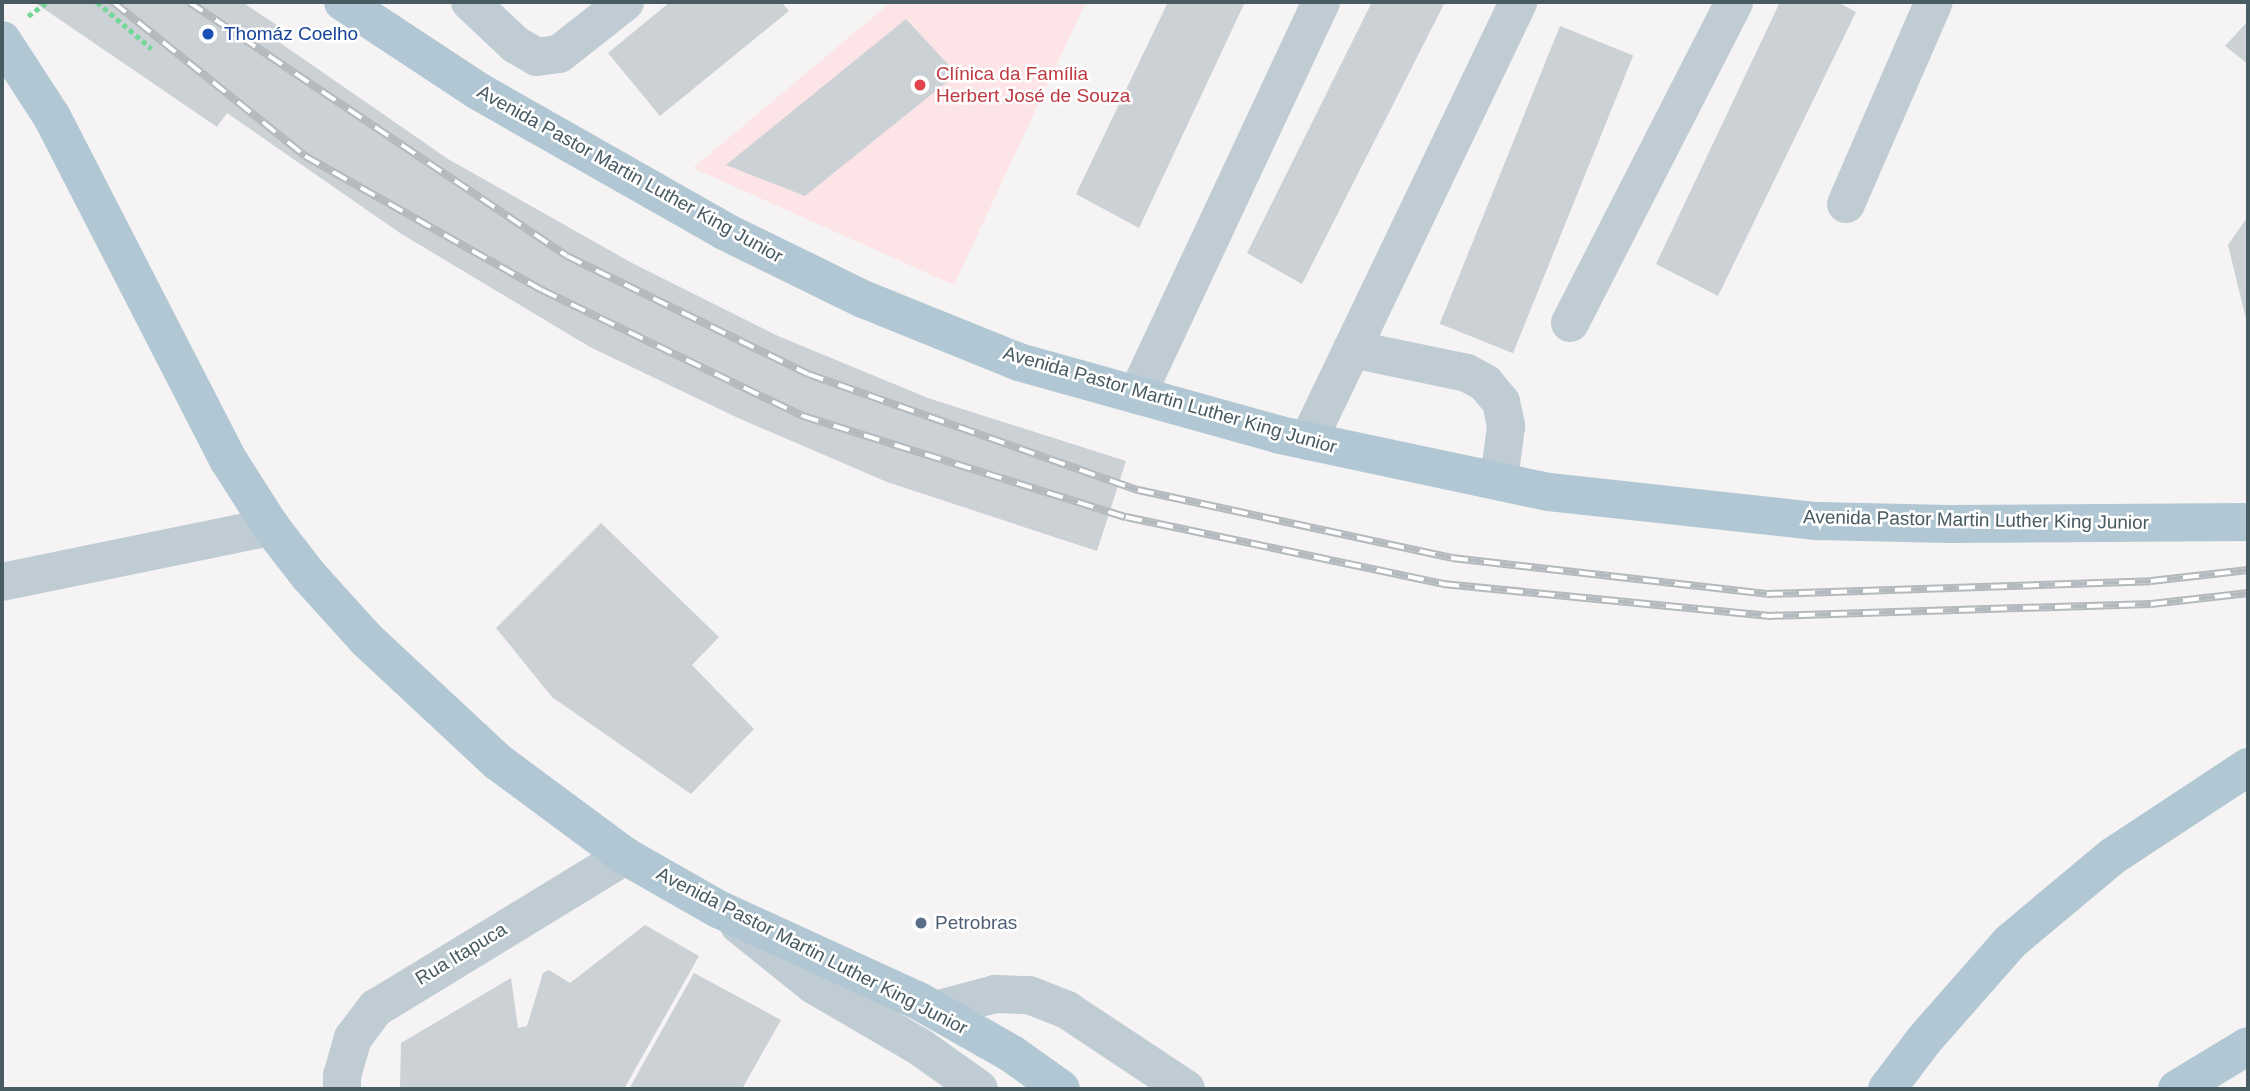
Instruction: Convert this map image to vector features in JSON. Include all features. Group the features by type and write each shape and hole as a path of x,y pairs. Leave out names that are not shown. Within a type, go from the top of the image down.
{"main road":[{"name":"Avenida Pastor Martin Luther King Junior","path":"343,2 478,91 724,231 863,299 1007,357 1137,395 1308,441 1549,492 1818,521 1949,524 2248,522"},
{"name":"Avenida Pastor Martin Luther King Junior","path":"2,40 52,117 121,246 200,408 271,527 309,576 367,640 498,762 625,856 718,909 935,1010 1012,1054 1061,1089"},
{"path":"1887,1089 1924,1040 2010,942 2113,856 2244,770"},
{"path":"2176,1089 2248,1045"}],"street":[{"path":"470,2 516,45 537,57 559,54 625,2"},
{"path":"1137,395 1321,2"},
{"path":"1308,441 1518,2"},
{"path":"1846,204 1934,2"},
{"path":"1570,323 1727,4"},
{"path":"1352,349 1467,373 1485,383 1501,402 1506,426 1499,481"},
{"path":"2,582 271,527"},
{"name":"Rua Itapuca","path":"342,1089 342,1076 353,1038 376,1007 625,856"},
{"path":"718,909 814,985 920,1046 979,1089"},
{"path":"935,1010 995,995 1029,995 1067,1010 1186,1089"}],"path":[{"path":"97,2 152,49"}],"shaded area":[{"name":"Clínica da Família Herbert José de Souza","path":"891,2 1086,2 954,285 693,168"}],"building":[{"path":"34,2 242,2 284,30 276,40 448,159 632,263 778,336 928,398 1126,461 1097,551 887,482 738,418 590,347 400,233 227,113 217,127"},
{"path":"670,2 781,2 789,11 660,116 608,53"},
{"path":"1168,2 1245,2 1139,228 1076,194"},
{"path":"1372,2 1445,2 1302,284 1247,253"},
{"path":"1780,2 1837,2 1856,12 1718,296 1656,264"},
{"path":"906,19 957,74 805,196 726,165"},
{"path":"2248,21 2248,64 2225,46"},
{"path":"1560,26 1633,56 1513,353 1440,324"},
{"path":"2248,216 2248,323 2247,323 2228,245"},
{"path":"601,523 719,637 692,665 754,729 691,794 552,697 496,628"},
{"path":"645,925 699,956 624,1089 400,1089 401,1043 511,978 518,1028 527,1026 543,973 549,970 570,983"},
{"path":"694,973 781,1020 742,1089 629,1089"}],"railway":[{"path":"113,2 305,156 542,290 803,416 1126,517 1443,584 1767,616 2151,604 2248,593"},
{"path":"189,2 567,256 808,374 1138,490 1452,558 1767,594 2151,581 2248,570"}],"place":[{"name":"Thomáz Coelho","path":"208,34"},
{"name":"Clínica da Família Herbert José de Souza","path":"920,85"},
{"name":"Petrobras","path":"921,923"}]}
